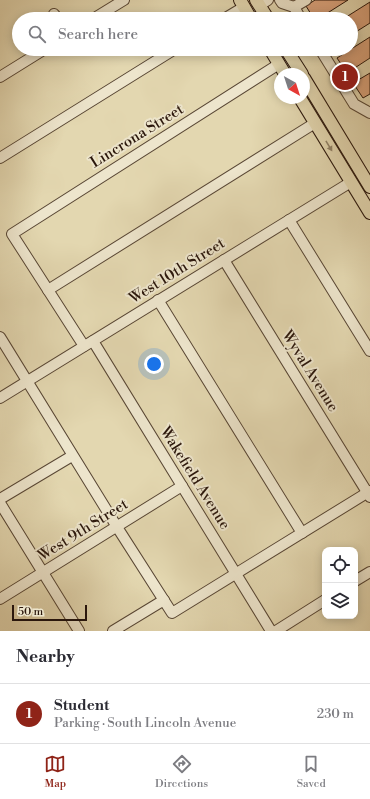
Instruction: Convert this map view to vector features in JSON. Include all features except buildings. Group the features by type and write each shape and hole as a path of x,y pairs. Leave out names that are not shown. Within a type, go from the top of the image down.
{"main road":[{"path":"261,2 265,12"},
{"path":"242,3 247,12"},
{"path":"274,56 281,68"},
{"path":"290,56 298,68"},
{"path":"310,87 366,172 370,187"},
{"path":"304,104 370,213"},
{"name":"West 10th Street","path":"351,182 366,172"}],"street":[{"path":"101,12 111,3 124,0"},
{"path":"280,0 282,3 294,7 297,12"},
{"path":"294,7 306,0"},
{"path":"232,12 242,3"},
{"path":"0,77 34,56"},
{"path":"0,158 164,56"},
{"path":"324,56 354,104 370,114"},
{"name":"Lincrona Street","path":"48,290 12,234 274,74"},
{"path":"84,346 48,290 315,123"},
{"name":"West 10th Street","path":"0,398 351,182"},
{"path":"289,220 370,351"},
{"name":"Wyval Avenue","path":"224,260 369,494"},
{"path":"158,300 302,533"},
{"path":"0,338 72,456 172,613 302,533 369,494"},
{"name":"Wakefield Avenue","path":"93,341 271,631"},
{"path":"0,499 72,456"},
{"name":"West 9th Street","path":"0,599 182,486"},
{"path":"0,503 79,631"},
{"path":"358,579 370,572"},
{"path":"113,631 164,600"},
{"path":"276,631 322,602"}],"place":[{"name":"Student","path":"345,77"}]}
